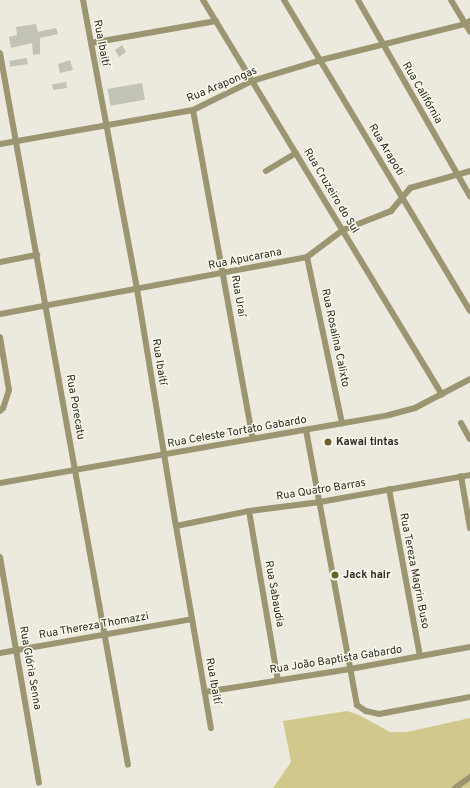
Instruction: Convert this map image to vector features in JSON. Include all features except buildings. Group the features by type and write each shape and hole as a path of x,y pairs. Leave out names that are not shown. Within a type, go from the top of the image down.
{"street":[{"name":"Rua Ibaití","path":"83,0 137,289 211,728"},
{"name":"Rua Cruzeiro do Sul","path":"203,0 442,394"},
{"name":"Rua Arapoti","path":"284,0 470,310"},
{"name":"Rua Califórnia","path":"358,0 470,196"},
{"path":"451,0 468,22 470,32"},
{"path":"91,43 216,21"},
{"name":"Rua Arapongas","path":"0,144 193,110 252,82 321,60 384,45 468,22"},
{"name":"Rua Porecatu","path":"0,53 47,305 128,765"},
{"name":"Rua Uraí","path":"193,110 253,439"},
{"path":"266,171 296,153"},
{"name":"Rua Apucarana","path":"0,314 308,258 343,230 391,211 410,188 470,171"},
{"path":"0,262 37,255"},
{"name":"Rua Rosalina Calixto","path":"308,258 342,423"},
{"path":"0,337 9,390 3,408 0,411"},
{"name":"Rua Celeste Tortato Gabardo","path":"0,483 389,415 415,408 470,379"},
{"path":"461,423 470,439"},
{"path":"306,430 357,705 366,711 379,714 470,697"},
{"name":"Rua Quatro Barras","path":"176,526 249,511 320,502 470,475"},
{"path":"461,476 470,528"},
{"name":"Rua Tereza Magrin Buso","path":"389,489 420,656"},
{"name":"Rua Sabaudia","path":"249,511 278,680"},
{"name":"Rua Glória Senna","path":"0,557 2,585 17,650 39,782"},
{"name":"Rua Thereza Thomazzi","path":"0,653 192,619"},
{"name":"Rua João Baptista Gabardo","path":"205,692 350,669 470,647"},
{"path":"455,788 470,778"}],"shaded area":[{"path":"347,711 359,715 390,732 407,732 470,718 470,788 273,788 291,762 283,721"}],"place":[{"name":"Kawai tintas","path":"328,442"},
{"name":"Jack hair","path":"335,575"}]}
